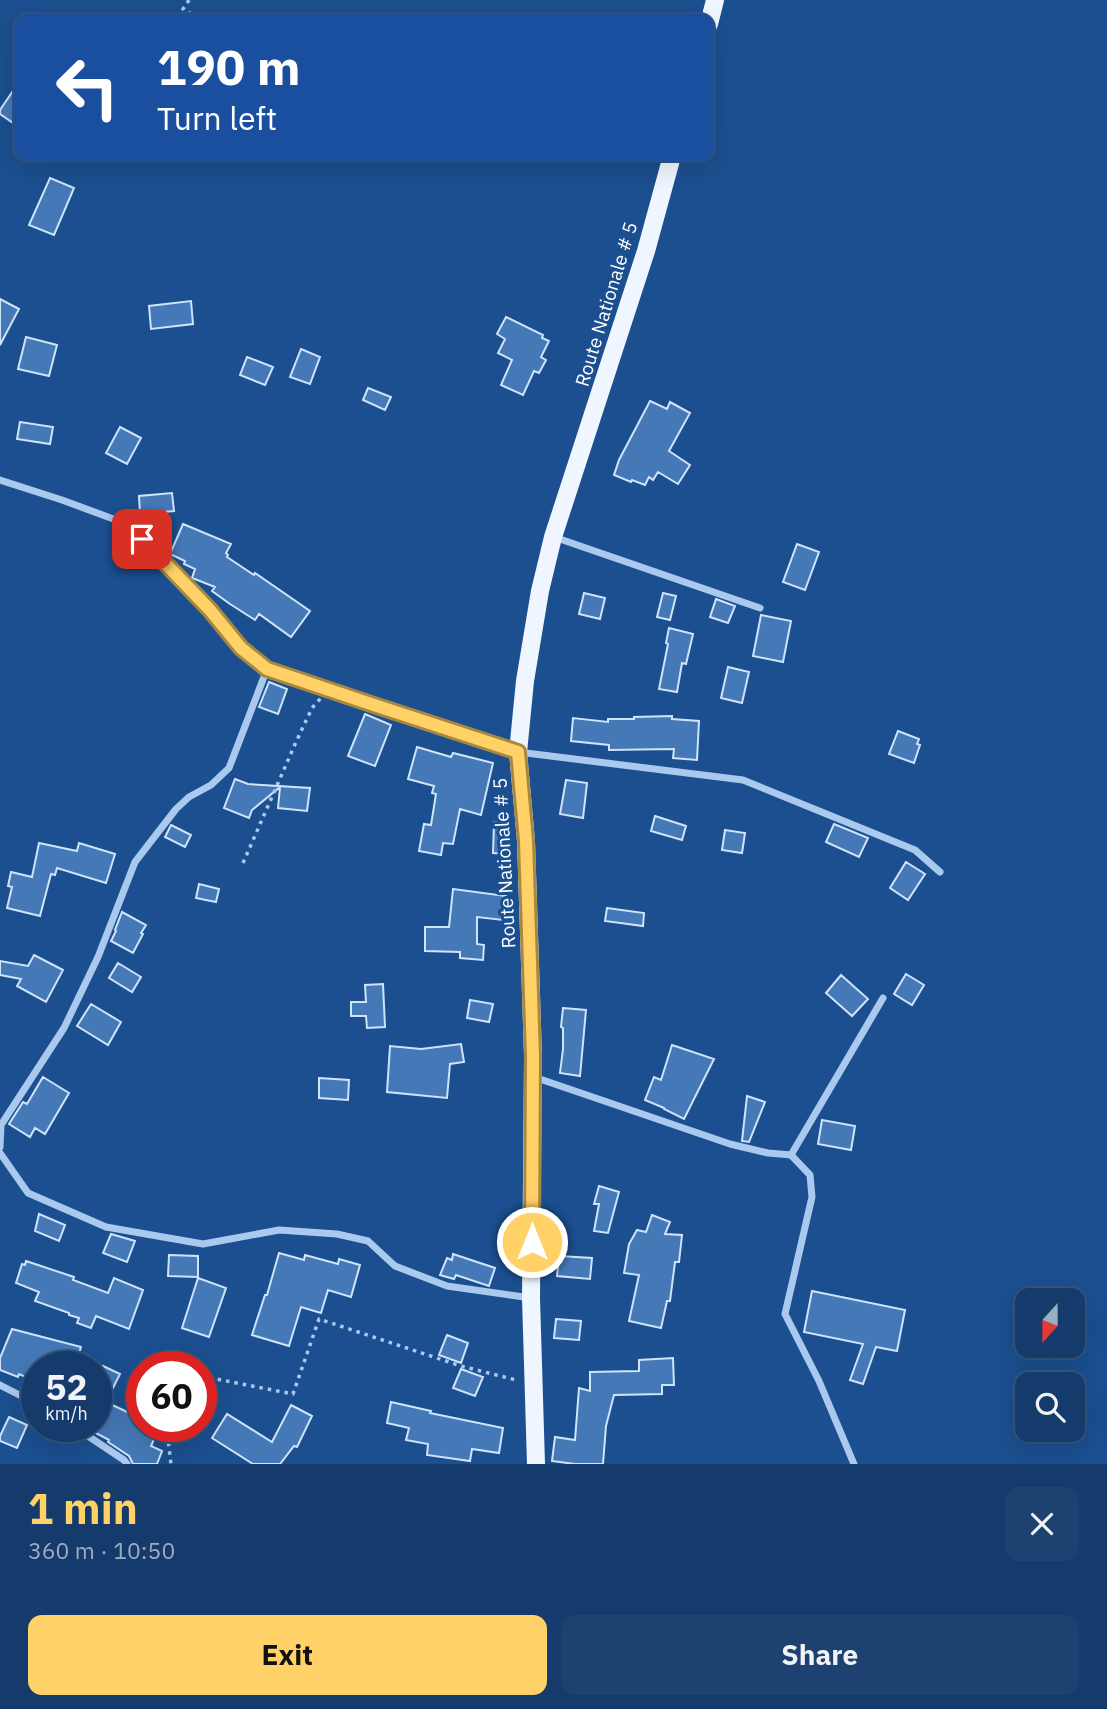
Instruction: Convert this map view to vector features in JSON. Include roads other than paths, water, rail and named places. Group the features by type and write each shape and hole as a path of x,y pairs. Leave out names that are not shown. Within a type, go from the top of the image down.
{"main road":[{"name":"Route Nationale # 5","path":"536,1464 531,1298 533,1076 526,841 518,752 525,681 540,591 553,537 646,251 671,161"}],"street":[{"path":"0,480 127,524 210,610 241,648 267,669 518,752 743,780 915,850 940,872"},
{"path":"553,537 760,608"},
{"path":"0,1147 1,1125 64,1028 98,957 135,862 176,809 189,797 211,785 229,768 267,669"},
{"path":"791,1155 883,998"},
{"path":"533,1076 730,1144 768,1153 791,1155 810,1175 812,1197 785,1314 819,1381 854,1464"},
{"path":"0,1153 28,1193 106,1227 202,1244 279,1230 337,1234 368,1241 395,1266 447,1286 531,1298"},
{"path":"0,1385 21,1396"},
{"path":"97,1442 127,1464"}]}
